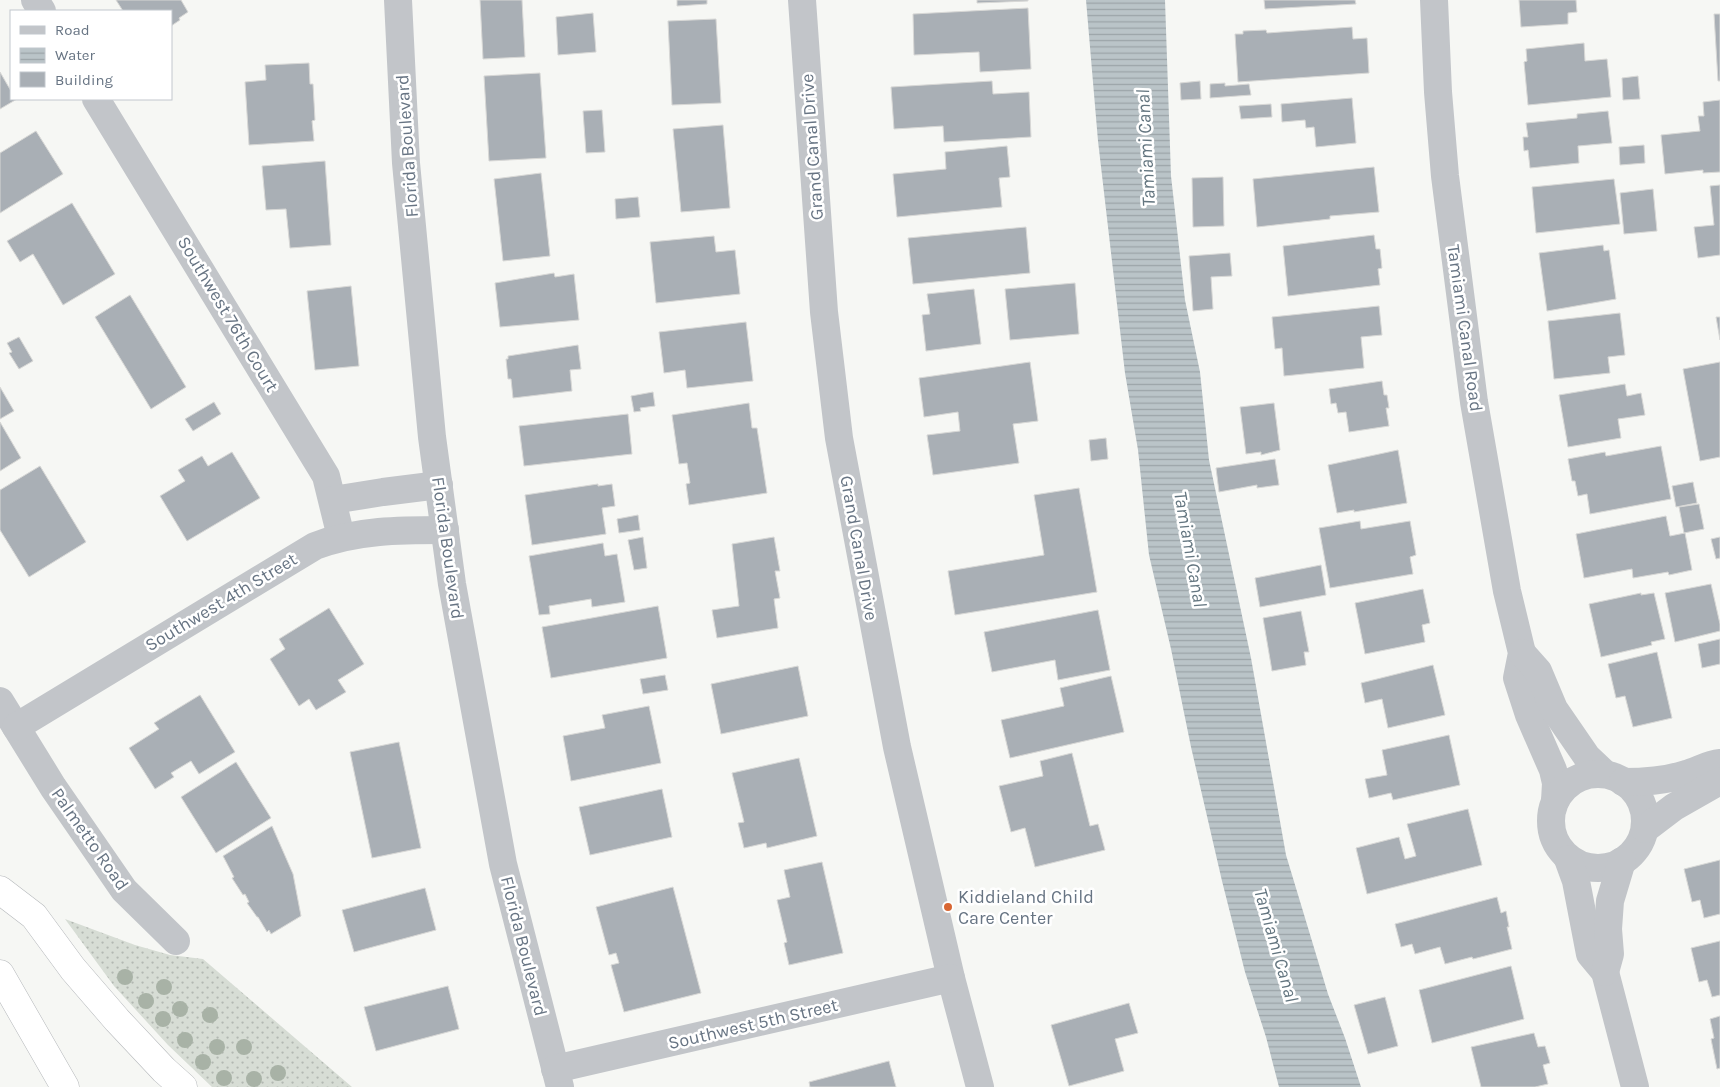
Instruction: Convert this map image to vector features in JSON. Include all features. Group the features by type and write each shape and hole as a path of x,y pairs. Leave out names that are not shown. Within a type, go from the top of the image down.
{"highway":[{"path":"0,890 34,916 73,969 117,1020 164,1070 183,1087"},
{"path":"0,974 65,1087"}],"street":[{"name":"Florida Boulevard","path":"398,0 406,163 432,437 452,584 503,864 558,1078"},
{"name":"Grand Canal Drive","path":"802,0 824,312 839,438 895,738 951,978 980,1087"},
{"name":"Tamiami Canal Road","path":"1434,0 1438,92 1465,339 1507,592 1522,653 1517,678 1529,715 1553,770 1556,783 1554,801"},
{"name":"Southwest 76th Court","path":"97,100 326,476 341,537"},
{"path":"333,500 439,485"},
{"name":"Southwest 4th Street","path":"16,727 308,549 341,537 383,531 445,530"},
{"name":"Tamiami Canal Road","path":"1522,653 1538,671 1554,709 1587,757 1614,778"},
{"name":"Palmetto Road","path":"0,701 53,787 124,890 176,942"},
{"path":"1635,1087 1605,972 1590,954 1576,881 1568,858 1558,846 1551,832 1550,816 1554,801 1563,789 1575,779 1589,774 1659,781 1720,763"},
{"path":"1568,858 1583,866 1599,868 1615,865 1629,857 1639,844 1645,829 1645,814 1640,800 1631,787 1614,778"},
{"path":"1645,829 1674,807 1720,781"},
{"path":"1605,972 1610,954 1608,929 1610,902 1622,861"},
{"name":"Southwest 5th Street","path":"558,1078 951,978"}],"shaded area":[{"path":"65,919 135,945 170,955 203,959 352,1087 212,1087 168,1045 114,986"}],"water":[{"name":"Tamiami Canal","path":"1086,0 1165,0 1171,176 1185,300 1200,372 1209,460 1251,658 1286,855 1328,994 1361,1087 1279,1087 1266,1037 1245,972 1191,747 1149,555 1138,450 1125,373 1098,141"}],"building":[{"path":"116,0 181,0 188,12 172,25 172,10 122,10"},
{"path":"480,0 522,0 525,57 483,59"},
{"path":"677,0 707,0 707,4 677,6"},
{"path":"977,0 1028,0 1028,1 977,3"},
{"path":"1264,0 1355,0 1356,4 1265,9"},
{"path":"1519,0 1576,0 1577,12 1568,13 1568,24 1521,27"},
{"path":"1028,8 1031,69 980,72 979,52 914,55 913,14"},
{"path":"593,13 596,52 558,55 556,17"},
{"path":"1714,14 1720,14 1720,81 1718,81"},
{"path":"716,19 721,103 672,105 668,21"},
{"path":"1352,27 1353,39 1367,38 1369,73 1238,82 1235,34 1243,34 1243,31 1266,30 1267,33"},
{"path":"1584,43 1585,61 1607,59 1611,97 1528,105 1524,62 1527,61 1526,49"},
{"path":"309,63 310,84 313,84 315,120 312,121 314,141 249,145 245,82 266,80 265,65"},
{"path":"0,72 10,89 10,100 15,100 0,109"},
{"path":"540,73 546,158 489,161 484,76"},
{"path":"1638,76 1640,99 1623,100 1622,78"},
{"path":"992,81 993,94 1029,92 1031,137 944,142 943,126 894,129 891,87"},
{"path":"1200,81 1201,99 1181,100 1180,83"},
{"path":"1225,83 1225,86 1249,84 1251,95 1210,98 1210,84"},
{"path":"1352,98 1356,143 1316,147 1314,127 1306,128 1305,120 1282,122 1281,104"},
{"path":"1720,100 1720,172 1703,173 1703,170 1665,174 1661,135 1700,131 1698,116 1704,116 1703,102"},
{"path":"1271,104 1272,117 1241,119 1239,106"},
{"path":"602,110 605,152 586,153 583,111"},
{"path":"1608,111 1612,143 1578,146 1579,163 1530,168 1528,150 1524,151 1523,137 1528,137 1526,123 1577,118 1577,114"},
{"path":"723,125 730,208 681,212 673,129"},
{"path":"36,131 63,174 0,213 0,153"},
{"path":"1644,145 1645,163 1620,165 1619,147"},
{"path":"1007,146 1010,177 999,178 1002,207 897,217 893,174 946,169 945,152"},
{"path":"325,161 331,245 290,248 286,209 266,210 262,166"},
{"path":"1374,167 1379,212 1330,216 1330,219 1257,227 1253,179"},
{"path":"541,173 550,256 503,261 494,179"},
{"path":"1223,177 1224,226 1193,227 1192,178"},
{"path":"1614,179 1620,224 1536,233 1532,187"},
{"path":"1720,185 1720,255 1698,258 1694,227 1714,225 1710,186"},
{"path":"1653,189 1657,231 1624,234 1620,193"},
{"path":"638,197 640,217 616,219 615,199"},
{"path":"72,203 115,274 63,305 33,254 20,262 7,241"},
{"path":"1026,227 1030,273 913,284 908,238"},
{"path":"1374,235 1376,249 1380,249 1382,268 1378,269 1380,285 1288,296 1283,246"},
{"path":"714,236 716,252 735,250 740,294 656,303 650,242"},
{"path":"1603,245 1604,251 1609,250 1616,299 1547,311 1539,253"},
{"path":"1230,253 1232,276 1211,277 1213,309 1193,311 1189,256"},
{"path":"554,273 555,277 574,274 579,320 500,327 495,283"},
{"path":"1075,283 1079,334 1010,340 1005,289"},
{"path":"351,286 359,366 315,370 307,291"},
{"path":"974,289 981,344 926,351 922,315 930,314 927,294"},
{"path":"130,295 186,387 151,409 95,317"},
{"path":"1379,306 1382,335 1361,337 1364,368 1284,376 1282,348 1275,349 1272,317"},
{"path":"1620,313 1625,355 1608,357 1610,373 1554,379 1548,321"},
{"path":"1716,317 1720,317 1720,340"},
{"path":"746,322 753,381 687,388 685,370 664,373 659,332"},
{"path":"19,337 33,361 19,369 9,353 12,352 7,343"},
{"path":"578,345 581,369 570,370 572,391 513,398 511,379 508,379 506,359 508,359 508,356"},
{"path":"1030,362 1038,421 1013,424 1019,463 933,475 927,435 960,431 958,412 924,417 919,378"},
{"path":"1720,362 1720,457 1700,461 1683,369"},
{"path":"1382,381 1384,395 1387,395 1389,408 1386,408 1389,426 1349,432 1346,412 1338,413 1336,403 1331,404 1329,389"},
{"path":"1625,384 1627,396 1641,393 1645,415 1618,419 1621,438 1568,447 1559,395"},
{"path":"0,387 14,411 0,419"},
{"path":"653,392 655,406 640,408 641,411 634,412 631,396"},
{"path":"214,402 221,414 193,431 185,419"},
{"path":"749,403 752,428 757,428 767,493 689,505 686,484 690,483 687,463 679,464 672,415"},
{"path":"1274,403 1280,450 1261,455 1261,452 1246,454 1240,407"},
{"path":"628,414 632,454 524,466 519,426"},
{"path":"0,422 21,458 0,471"},
{"path":"1106,438 1108,459 1091,461 1089,440"},
{"path":"1661,446 1671,499 1590,514 1587,494 1578,496 1575,481 1572,481 1568,459 1605,452 1606,456"},
{"path":"1398,450 1407,503 1337,513 1328,465"},
{"path":"232,452 260,498 187,541 160,496 185,481 178,470 202,456 208,466"},
{"path":"1275,459 1279,485 1257,488 1257,485 1219,492 1216,468"},
{"path":"40,466 86,542 29,577 0,530 0,490"},
{"path":"1693,482 1697,503 1676,507 1672,486"},
{"path":"598,484 598,486 612,484 615,506 602,508 606,534 532,545 525,495"},
{"path":"1079,488 1097,592 955,615 948,571 1044,555 1034,495"},
{"path":"1699,504 1704,529 1684,533 1679,507"},
{"path":"638,515 640,530 619,533 617,519"},
{"path":"1666,516 1670,536 1685,533 1692,570 1669,575 1668,572 1633,578 1632,569 1584,578 1576,534"},
{"path":"1360,521 1361,529 1410,521 1416,555 1410,557 1413,574 1330,588 1319,528"},
{"path":"643,537 647,568 634,570 628,540"},
{"path":"774,537 780,571 775,571 780,598 774,599 778,628 717,638 712,610 739,606 732,544"},
{"path":"1720,537 1720,558 1716,559 1711,539"},
{"path":"603,543 605,556 617,554 625,602 592,607 591,599 549,606 550,614 539,615 529,556"},
{"path":"1321,565 1326,595 1260,607 1255,578"},
{"path":"1711,584 1720,631 1675,642 1665,593"},
{"path":"1423,589 1430,623 1422,625 1425,642 1365,654 1355,603"},
{"path":"1641,593 1641,595 1654,593 1665,639 1651,642 1652,645 1601,657 1589,604"},
{"path":"658,606 667,658 551,678 542,627"},
{"path":"329,608 364,664 338,680 346,692 316,710 309,699 299,706 270,659 285,649 279,639"},
{"path":"1098,610 1110,670 1058,680 1055,660 992,672 984,632"},
{"path":"1301,611 1309,652 1304,652 1306,665 1272,671 1263,618"},
{"path":"1720,639 1720,664 1702,668 1698,644"},
{"path":"1657,652 1672,718 1633,727 1625,696 1616,698 1608,664"},
{"path":"1433,665 1445,715 1388,728 1382,699 1365,703 1361,683"},
{"path":"798,666 808,716 721,734 711,684"},
{"path":"665,675 668,690 643,694 640,679"},
{"path":"1111,676 1124,732 1010,758 1001,720 1064,706 1060,688"},
{"path":"200,695 235,752 199,774 191,761 171,773 174,777 155,789 129,748 159,729 154,723"},
{"path":"649,706 661,763 571,781 563,736 605,728 602,715"},
{"path":"1449,735 1460,785 1393,800 1391,793 1369,798 1365,779 1387,775 1382,750"},
{"path":"399,742 421,848 372,858 350,752"},
{"path":"1072,753 1090,826 1098,824 1105,850 1035,867 1025,828 1011,832 999,786 1043,776 1040,761"},
{"path":"799,758 817,836 767,848 766,843 744,848 738,823 744,822 732,773"},
{"path":"236,762 271,818 216,853 181,797"},
{"path":"662,789 672,837 590,855 579,807"},
{"path":"1468,809 1482,865 1367,894 1356,848 1399,837 1405,859 1416,856 1407,824"},
{"path":"272,826 293,874 301,916 271,934 269,930 267,932 247,903 249,902 245,894 243,895 232,878 234,877 223,856"},
{"path":"1720,860 1720,914 1704,918 1700,900 1692,902 1684,869"},
{"path":"822,862 843,953 789,965 784,943 787,942 777,900 790,897 784,870"},
{"path":"673,887 701,993 624,1012 611,965 619,963 616,953 609,955 596,907"},
{"path":"425,888 436,930 354,952 342,910"},
{"path":"1497,897 1501,913 1506,911 1509,927 1507,927 1512,949 1445,964 1440,947 1415,954 1412,944 1401,947 1395,924"},
{"path":"1720,941 1720,995 1712,997 1707,980 1699,982 1691,948"},
{"path":"1511,966 1524,1019 1432,1043 1419,990"},
{"path":"448,986 459,1029 376,1051 364,1007"},
{"path":"1385,997 1398,1046 1368,1054 1354,1005"},
{"path":"1129,1003 1138,1033 1115,1039 1124,1071 1069,1086 1051,1025"},
{"path":"1720,1016 1720,1068 1717,1069 1711,1039 1714,1038 1710,1019"},
{"path":"1534,1033 1538,1047 1545,1046 1550,1063 1543,1065 1548,1084 1535,1087 1481,1087 1471,1047"},
{"path":"889,1061 896,1087 810,1087 809,1082"}],"place":[{"name":"Kiddieland Child Care Center","path":"948,907"}]}
